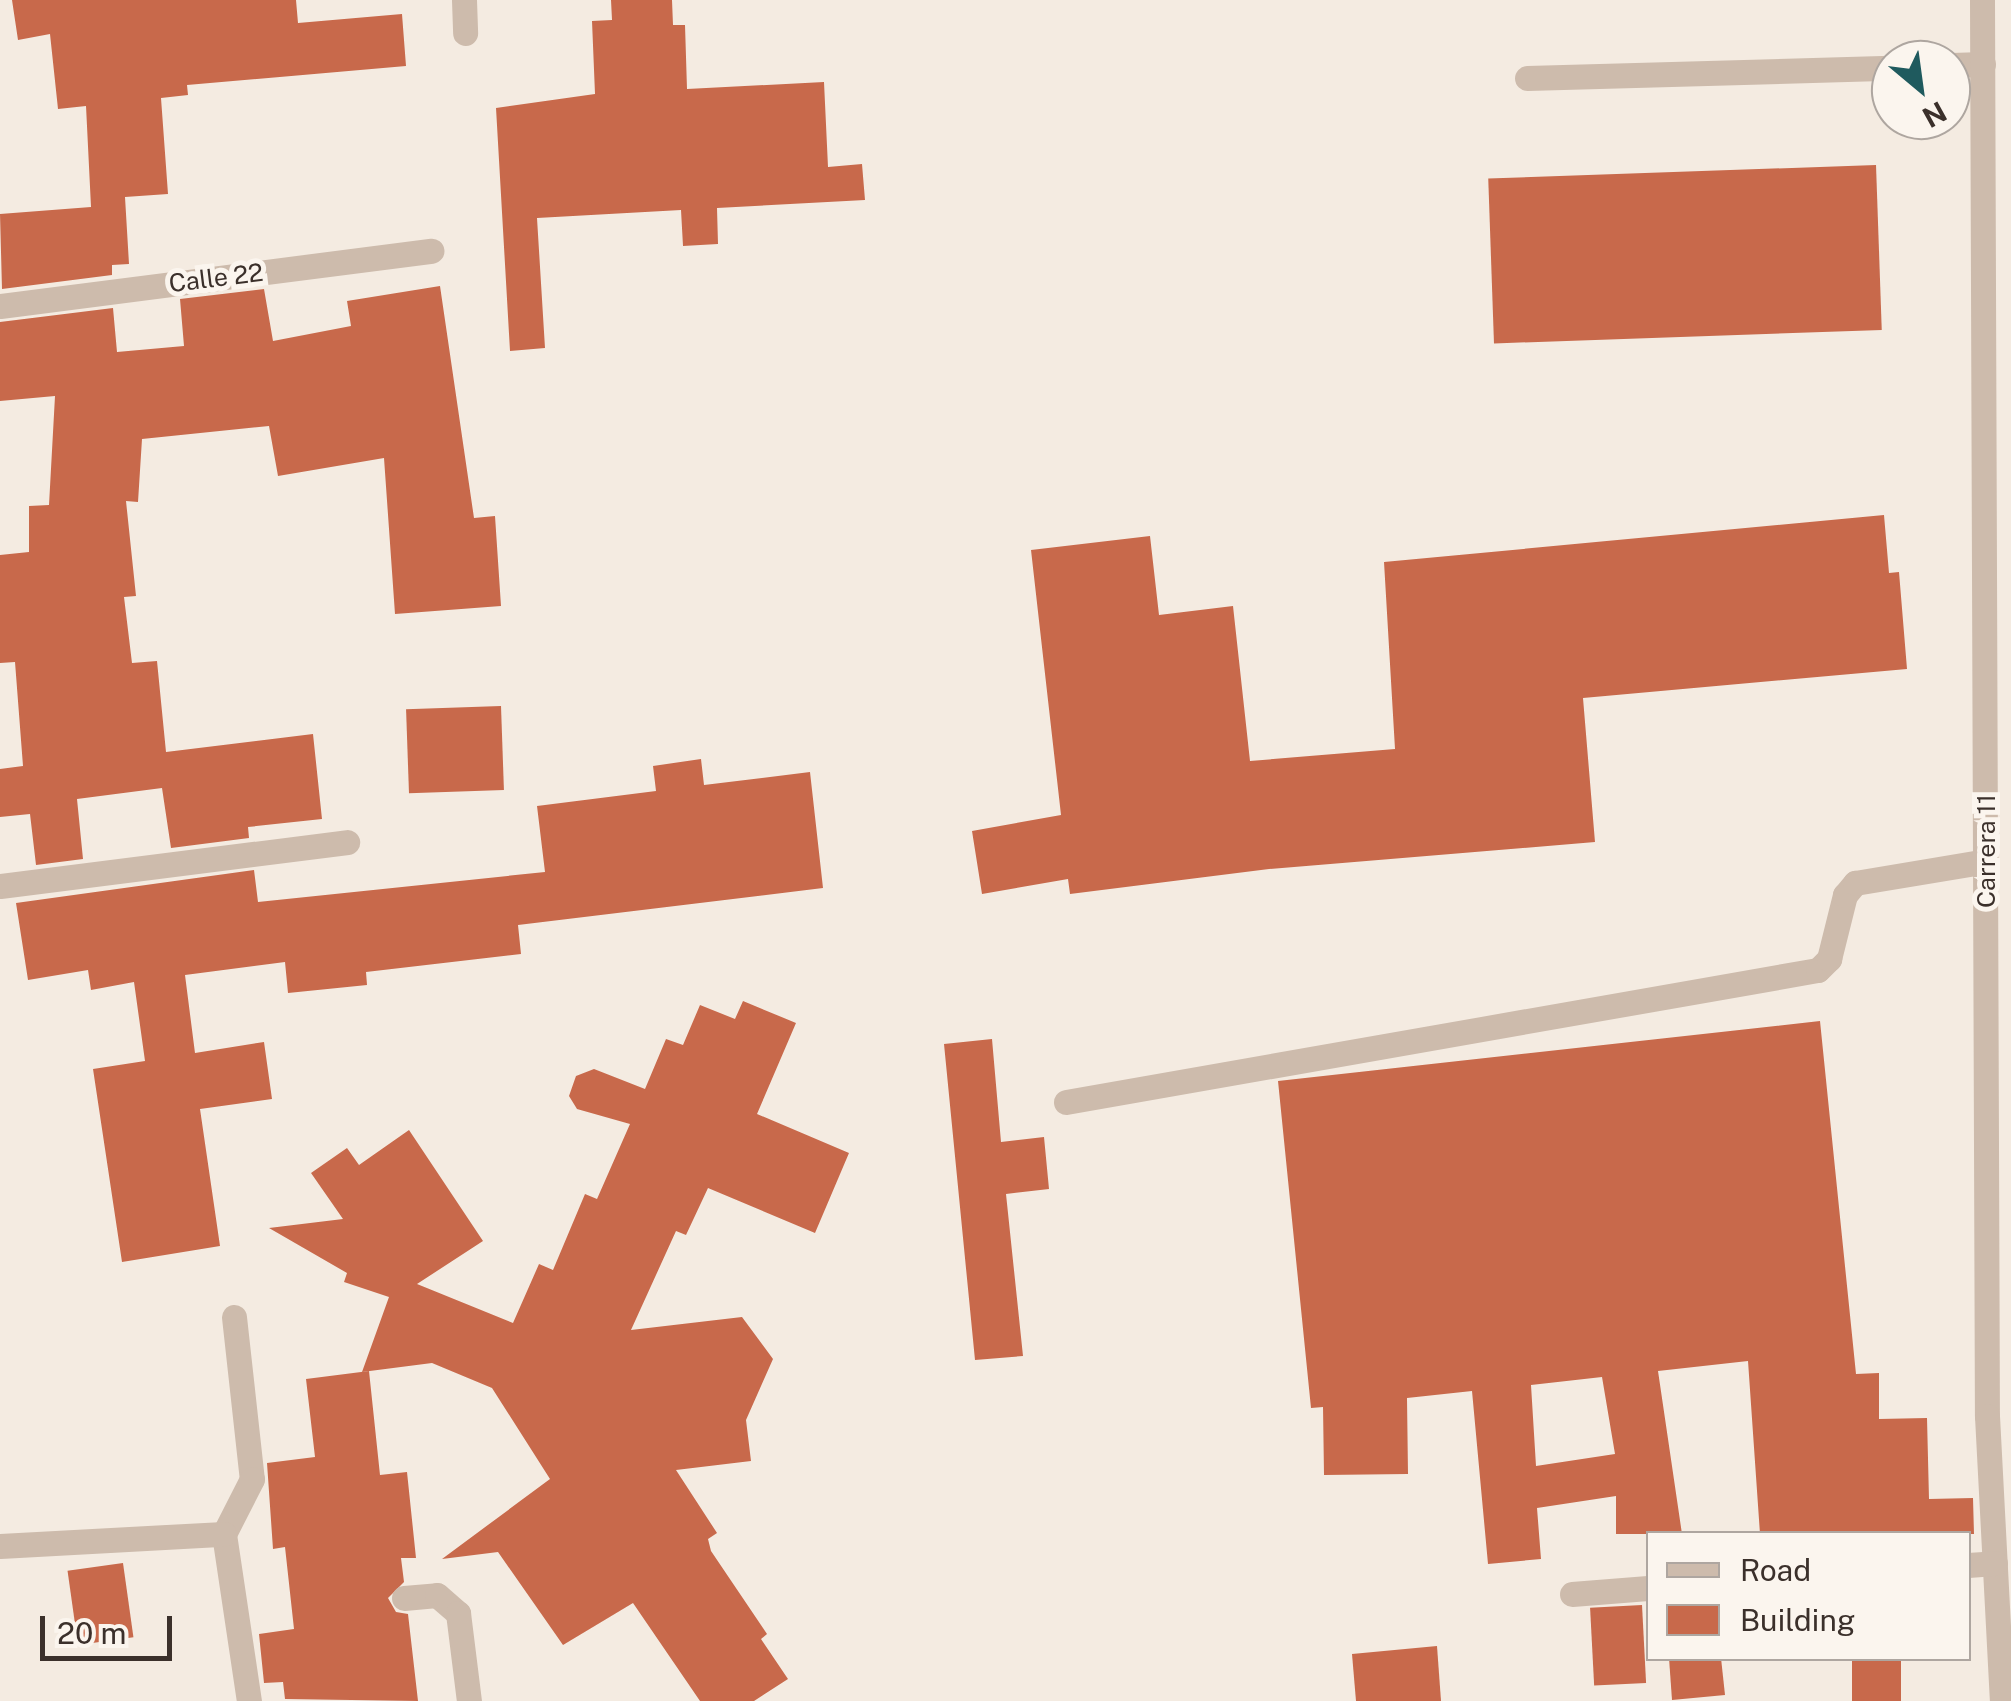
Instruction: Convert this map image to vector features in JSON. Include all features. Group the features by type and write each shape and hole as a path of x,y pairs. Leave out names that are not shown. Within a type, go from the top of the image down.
{"street":[{"path":"464,0 464,32"},
{"name":"Carrera 11","path":"1982,0 1988,1416 2002,1701"},
{"path":"1971,65 1983,64"},
{"path":"1527,78 1871,69"},
{"name":"Calle 22","path":"0,306 432,251"},
{"path":"0,886 347,842"},
{"path":"1066,1102 1818,970 1829,960 1854,883 1986,860"},
{"path":"234,1317 252,1480 224,1534 249,1701"},
{"path":"0,1546 224,1534"},
{"path":"1971,1565 1995,1563"},
{"path":"1572,1594 1646,1588"},
{"path":"404,1598 437,1595 458,1614 469,1701"}],"building":[{"path":"12,0 296,0 298,23 402,14 406,66 187,85 188,95 161,98 168,194 125,197 129,264 112,265 112,275 2,289 0,214 91,207 86,106 58,109 50,34 18,40"},
{"path":"611,0 672,0 673,25 685,25 687,89 824,82 828,167 862,164 865,200 717,208 718,244 683,246 681,210 537,218 545,348 510,351 496,108 595,94 592,21 612,20"},
{"path":"1876,165 1882,330 1494,343 1488,179"},
{"path":"440,286 474,518 495,516 501,606 395,614 384,458 278,476 269,426 142,439 138,502 126,501 136,596 124,597 132,663 157,661 166,752 313,734 322,819 248,827 249,838 171,848 162,788 77,799 83,859 36,865 30,814 0,817 0,769 23,766 15,662 0,663 0,555 29,552 29,506 49,505 55,396 0,401 0,322 113,308 117,352 184,346 180,299 264,289 273,341 351,326 347,301"},
{"path":"1884,515 1889,573 1899,572 1907,669 1583,698 1595,842 1269,869 1070,894 1068,879 982,894 972,831 1061,815 1031,550 1150,536 1159,615 1233,606 1250,761 1395,749 1384,562"},
{"path":"501,706 504,790 409,793 406,709"},
{"path":"701,759 704,785 810,772 823,888 518,925 521,954 366,972 367,985 288,993 285,962 185,975 195,1053 264,1042 272,1099 200,1109 220,1246 122,1262 93,1069 145,1061 134,982 91,990 88,970 28,980 16,903 254,870 258,902 545,872 537,806 656,791 653,766"},
{"path":"743,1001 796,1023 757,1114 849,1153 815,1233 708,1188 686,1235 676,1231 631,1330 742,1317 773,1359 746,1420 751,1461 676,1470 717,1533 708,1539 711,1551 767,1634 761,1639 788,1679 754,1701 700,1701 633,1603 563,1645 498,1552 442,1559 550,1479 492,1388 432,1363 362,1372 389,1297 344,1282 347,1273 269,1228 343,1219 311,1173 347,1148 359,1165 409,1130 483,1241 417,1284 513,1323 539,1264 553,1270 585,1194 597,1199 630,1124 577,1109 569,1096 576,1076 594,1069 645,1089 666,1039 683,1045 700,1005 735,1019"},
{"path":"1820,1021 1856,1374 1879,1373 1879,1419 1927,1418 1929,1499 1973,1498 1974,1534 1760,1531 1748,1361 1658,1371 1682,1531 1616,1534 1616,1496 1537,1508 1541,1559 1488,1564 1472,1391 1407,1398 1408,1474 1324,1475 1323,1407 1311,1408 1278,1081","holes":["1602,1377 1615,1454 1536,1466 1531,1385"]},
{"path":"992,1039 1001,1142 1044,1137 1049,1189 1006,1194 1023,1356 975,1360 944,1044"},
{"path":"369,1371 380,1475 407,1472 416,1558 401,1558 404,1582 388,1598 396,1612 408,1614 418,1701 285,1699 283,1682 264,1683 259,1634 294,1629 285,1547 273,1549 267,1463 315,1457 306,1379"},
{"path":"123,1563 133,1637 78,1645 68,1571"},
{"path":"1642,1605 1646,1683 1594,1686 1590,1608"},
{"path":"1437,1646 1441,1701 1356,1701 1352,1654"},
{"path":"1669,1661 1721,1661 1725,1695 1672,1700"},
{"path":"1852,1661 1901,1661 1901,1701 1852,1701"}]}
